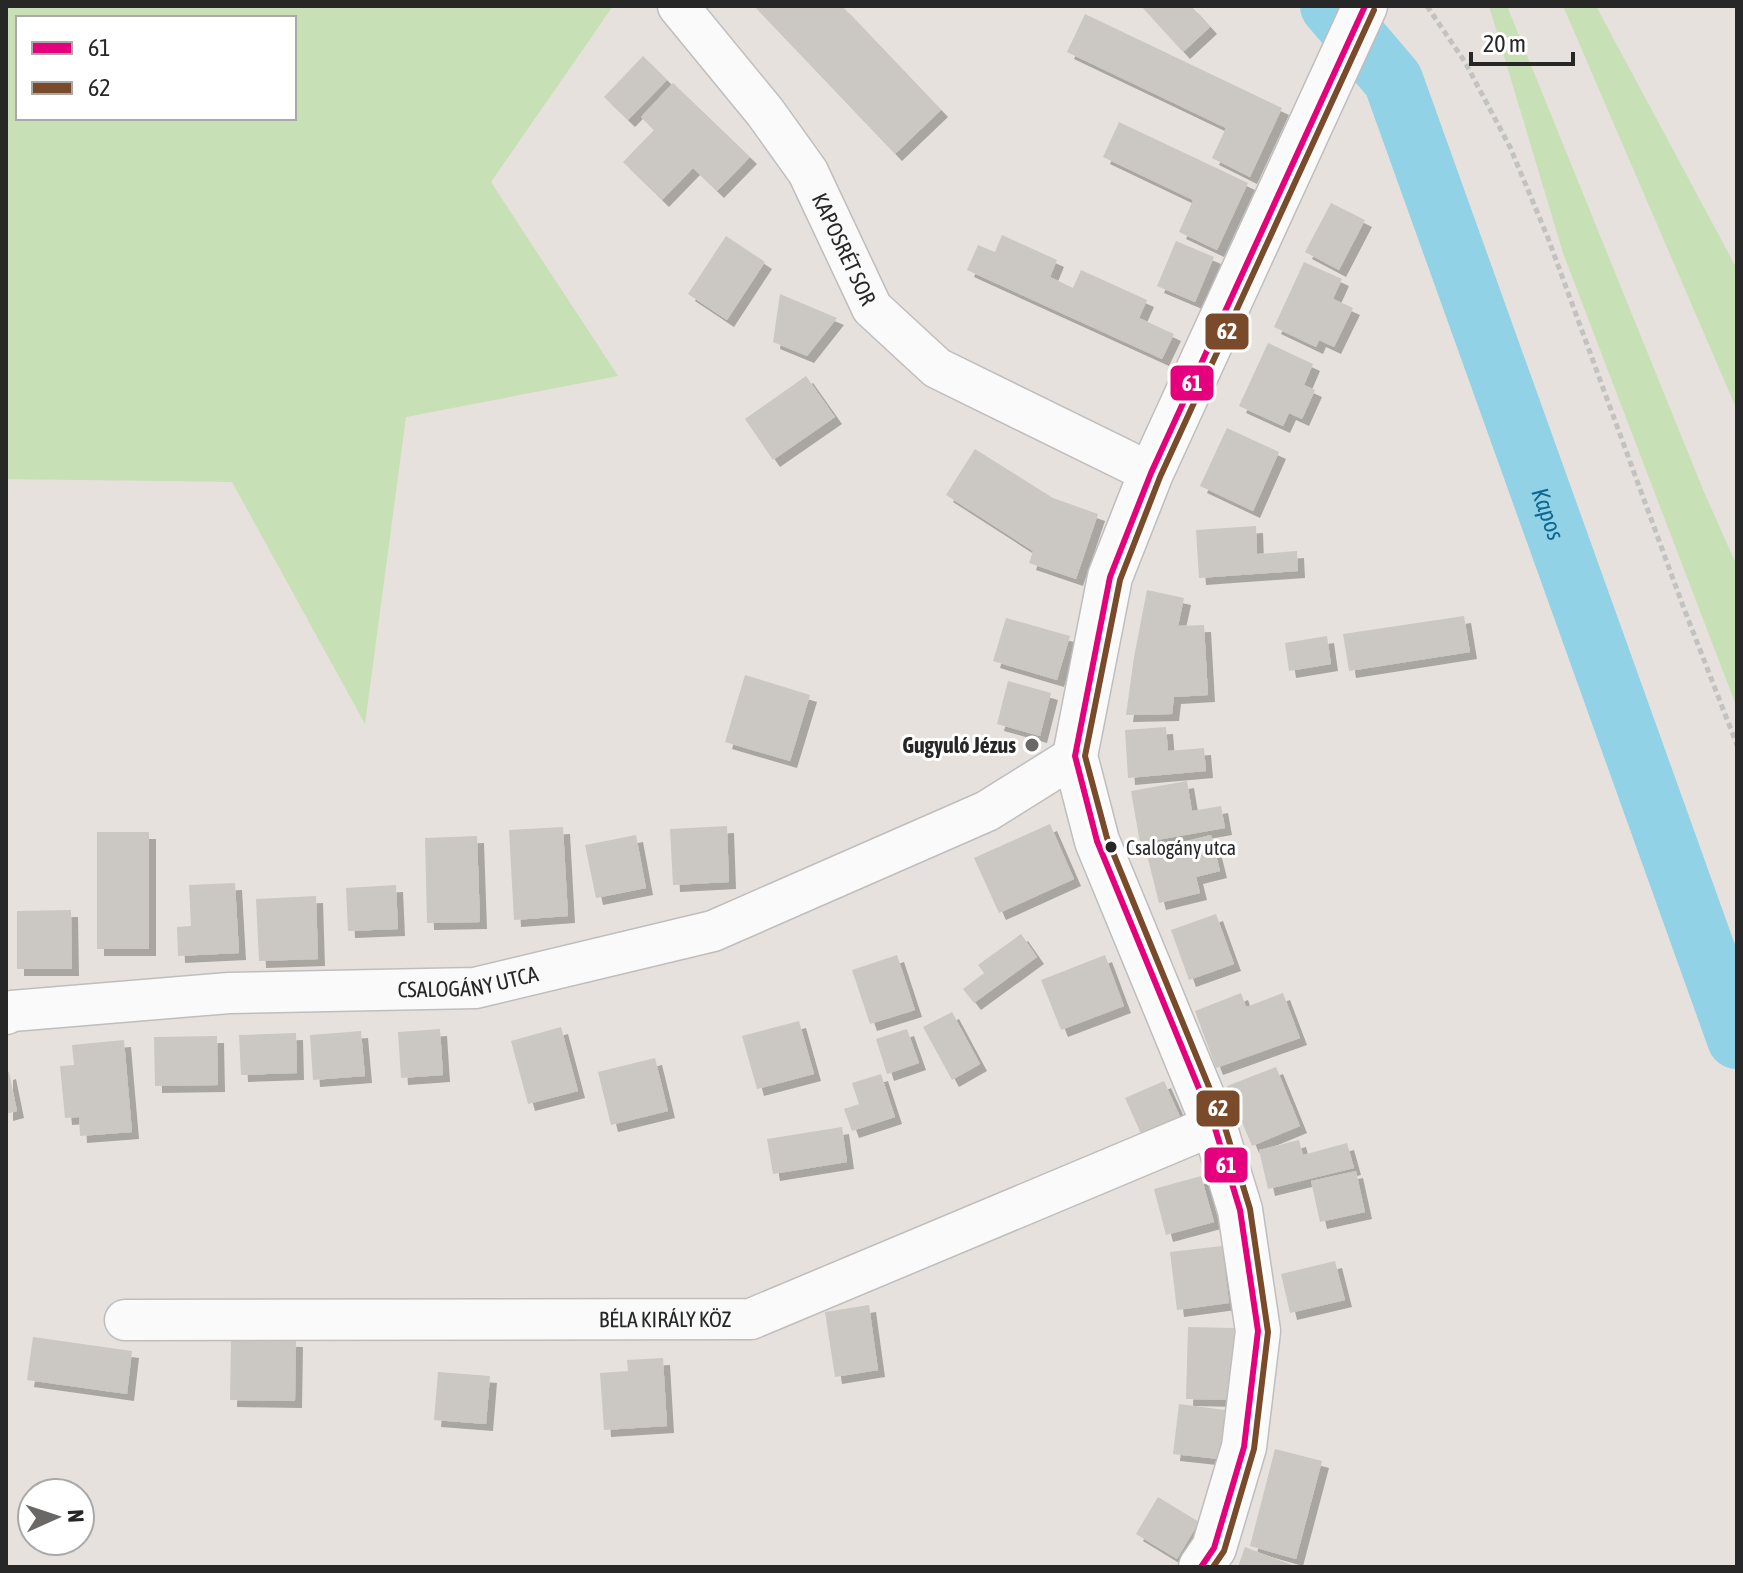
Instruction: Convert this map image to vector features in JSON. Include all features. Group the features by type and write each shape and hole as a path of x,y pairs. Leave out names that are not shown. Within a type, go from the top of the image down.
{"street":[{"name":"KAPOSRÉT SOR","path":"678,6 765,112 808,172 872,308 937,368 1151,473"},
{"path":"1201,1567 1214,1548 1244,1447 1258,1331 1240,1210 1214,1125 1097,841 1075,756 1110,577 1151,473 1365,6"},
{"name":"CSALOGÁNY UTCA","path":"6,1014 12,1011 229,993 475,988 698,935 987,811 1075,756"},
{"name":"BÉLA KIRÁLY KÖZ","path":"125,1320 751,1319 1214,1125"}],"path":[{"path":"1427,6 1465,62 1510,147 1548,238 1737,745"}],"green space":[{"path":"6,6 613,6 491,182 618,376 406,417 365,724 232,482 6,479"},
{"path":"1489,6 1507,6 1704,492 1737,566 1737,708 1563,253"},
{"path":"1563,6 1596,6 1737,269 1737,410"}],"building":[{"path":"754,6 842,6 941,110 895,154"},
{"path":"1141,6 1191,6 1210,27 1183,52"},
{"path":"1085,14 1282,108 1250,177 1212,158 1226,128 1067,52"},
{"path":"643,56 667,80 628,120 604,97"},
{"path":"673,83 750,157 717,191 693,168 662,200 623,162 654,130 641,117"},
{"path":"1119,122 1248,183 1217,250 1179,232 1193,200 1103,157"},
{"path":"1331,203 1365,220 1339,270 1305,252"},
{"path":"1002,235 1057,260 1050,277 1073,288 1081,270 1147,300 1139,318 1174,334 1162,359 967,270 978,245 995,252"},
{"path":"726,236 765,262 727,320 688,294"},
{"path":"1176,241 1214,257 1195,302 1157,286"},
{"path":"1304,262 1342,279 1333,299 1353,308 1334,347 1319,340 1316,347 1274,327"},
{"path":"780,294 837,318 807,356 773,342"},
{"path":"1268,343 1313,364 1304,385 1315,390 1302,419 1289,413 1283,426 1239,406"},
{"path":"806,376 835,417 773,460 745,419"},
{"path":"1227,428 1279,452 1253,511 1200,486"},
{"path":"975,449 1053,498 1098,514 1076,579 1029,563 1033,551 946,495"},
{"path":"1256,526 1257,554 1297,551 1298,571 1199,578 1196,530"},
{"path":"1147,590 1184,598 1178,626 1204,625 1208,695 1174,697 1172,714 1126,715 1134,657"},
{"path":"1464,616 1470,652 1349,671 1343,634"},
{"path":"1006,618 1070,636 1057,680 993,661"},
{"path":"1327,636 1331,664 1289,671 1285,643"},
{"path":"745,675 810,695 790,761 725,742"},
{"path":"1008,681 1051,693 1040,736 997,724"},
{"path":"1166,727 1168,751 1204,748 1206,771 1128,778 1125,730"},
{"path":"1187,781 1192,811 1221,806 1225,828 1140,843 1131,791"},
{"path":"1050,824 1074,879 999,913 974,858"},
{"path":"727,826 729,882 673,885 670,829"},
{"path":"563,827 568,916 514,920 509,830"},
{"path":"97,832 149,832 149,949 97,949"},
{"path":"636,835 646,888 596,898 585,845"},
{"path":"1211,835 1220,871 1196,877 1200,893 1159,903 1146,851"},
{"path":"477,836 480,922 427,923 425,838"},
{"path":"235,883 239,953 178,956 177,927 191,926 189,885"},
{"path":"396,885 398,929 348,931 346,888"},
{"path":"316,896 318,959 259,961 256,899"},
{"path":"71,910 72,969 17,969 17,911"},
{"path":"1216,914 1234,964 1189,980 1171,930"},
{"path":"1021,934 1037,957 974,1003 963,989 984,973 978,965"},
{"path":"897,955 915,1010 870,1024 852,970"},
{"path":"1105,955 1124,1006 1061,1030 1041,980"},
{"path":"1241,993 1246,1007 1283,993 1300,1038 1216,1068 1195,1011"},
{"path":"952,1012 980,1064 952,1080 923,1027"},
{"path":"799,1021 814,1074 757,1089 742,1036"},
{"path":"561,1027 578,1091 528,1104 511,1041"},
{"path":"440,1029 443,1075 401,1078 398,1032"},
{"path":"907,1029 919,1063 887,1074 876,1039"},
{"path":"361,1031 365,1076 313,1080 310,1035"},
{"path":"296,1033 297,1073 241,1075 239,1035"},
{"path":"217,1036 218,1085 155,1086 154,1037"},
{"path":"124,1040 132,1132 80,1136 79,1117 65,1118 60,1066 74,1065 72,1045"},
{"path":"655,1058 668,1111 611,1125 598,1072"},
{"path":"1276,1067 1300,1126 1252,1146 1227,1086"},
{"path":"9,1072 17,1111 6,1114 6,1073"},
{"path":"881,1074 895,1117 852,1131 844,1109 859,1104 852,1083"},
{"path":"1164,1081 1182,1121 1143,1138 1125,1098"},
{"path":"842,1127 847,1162 773,1174 767,1139"},
{"path":"1299,1140 1303,1155 1347,1143 1354,1168 1268,1189 1259,1150"},
{"path":"1356,1171 1365,1212 1320,1222 1311,1181"},
{"path":"1201,1176 1214,1222 1166,1235 1154,1189"},
{"path":"1222,1246 1229,1303 1177,1310 1170,1252"},
{"path":"1335,1261 1345,1300 1290,1313 1281,1274"},
{"path":"869,1305 878,1370 835,1377 825,1312"},
{"path":"1188,1327 1234,1328 1232,1400 1186,1399"},
{"path":"33,1337 132,1351 127,1394 27,1380"},
{"path":"231,1339 296,1340 295,1401 230,1400"},
{"path":"663,1358 667,1426 604,1430 600,1373 628,1371 627,1360"},
{"path":"438,1372 490,1376 486,1424 434,1420"},
{"path":"1179,1404 1225,1410 1219,1459 1173,1454"},
{"path":"1275,1449 1322,1461 1296,1559 1250,1546"},
{"path":"1158,1497 1199,1522 1177,1559 1136,1534"},
{"path":"1245,1547 1297,1567 1238,1567"}],"waterway":[{"name":"Kapos","path":"1330,6 1393,80 1737,1039"}],"transit line":[{"name":"61","path":"1201,1567 1214,1548 1244,1447 1258,1331 1240,1210 1214,1125 1097,841 1075,756 1110,577 1151,473 1365,6"},
{"name":"62","path":"1213,1567 1224,1551 1254,1449 1268,1332 1250,1209 1223,1121 1107,838 1085,756 1120,580 1160,477 1374,10"}],"place":[{"name":"Gugyuló Jézus","path":"1032,745"},
{"name":"Csalogány utca","path":"1111,847"}]}
